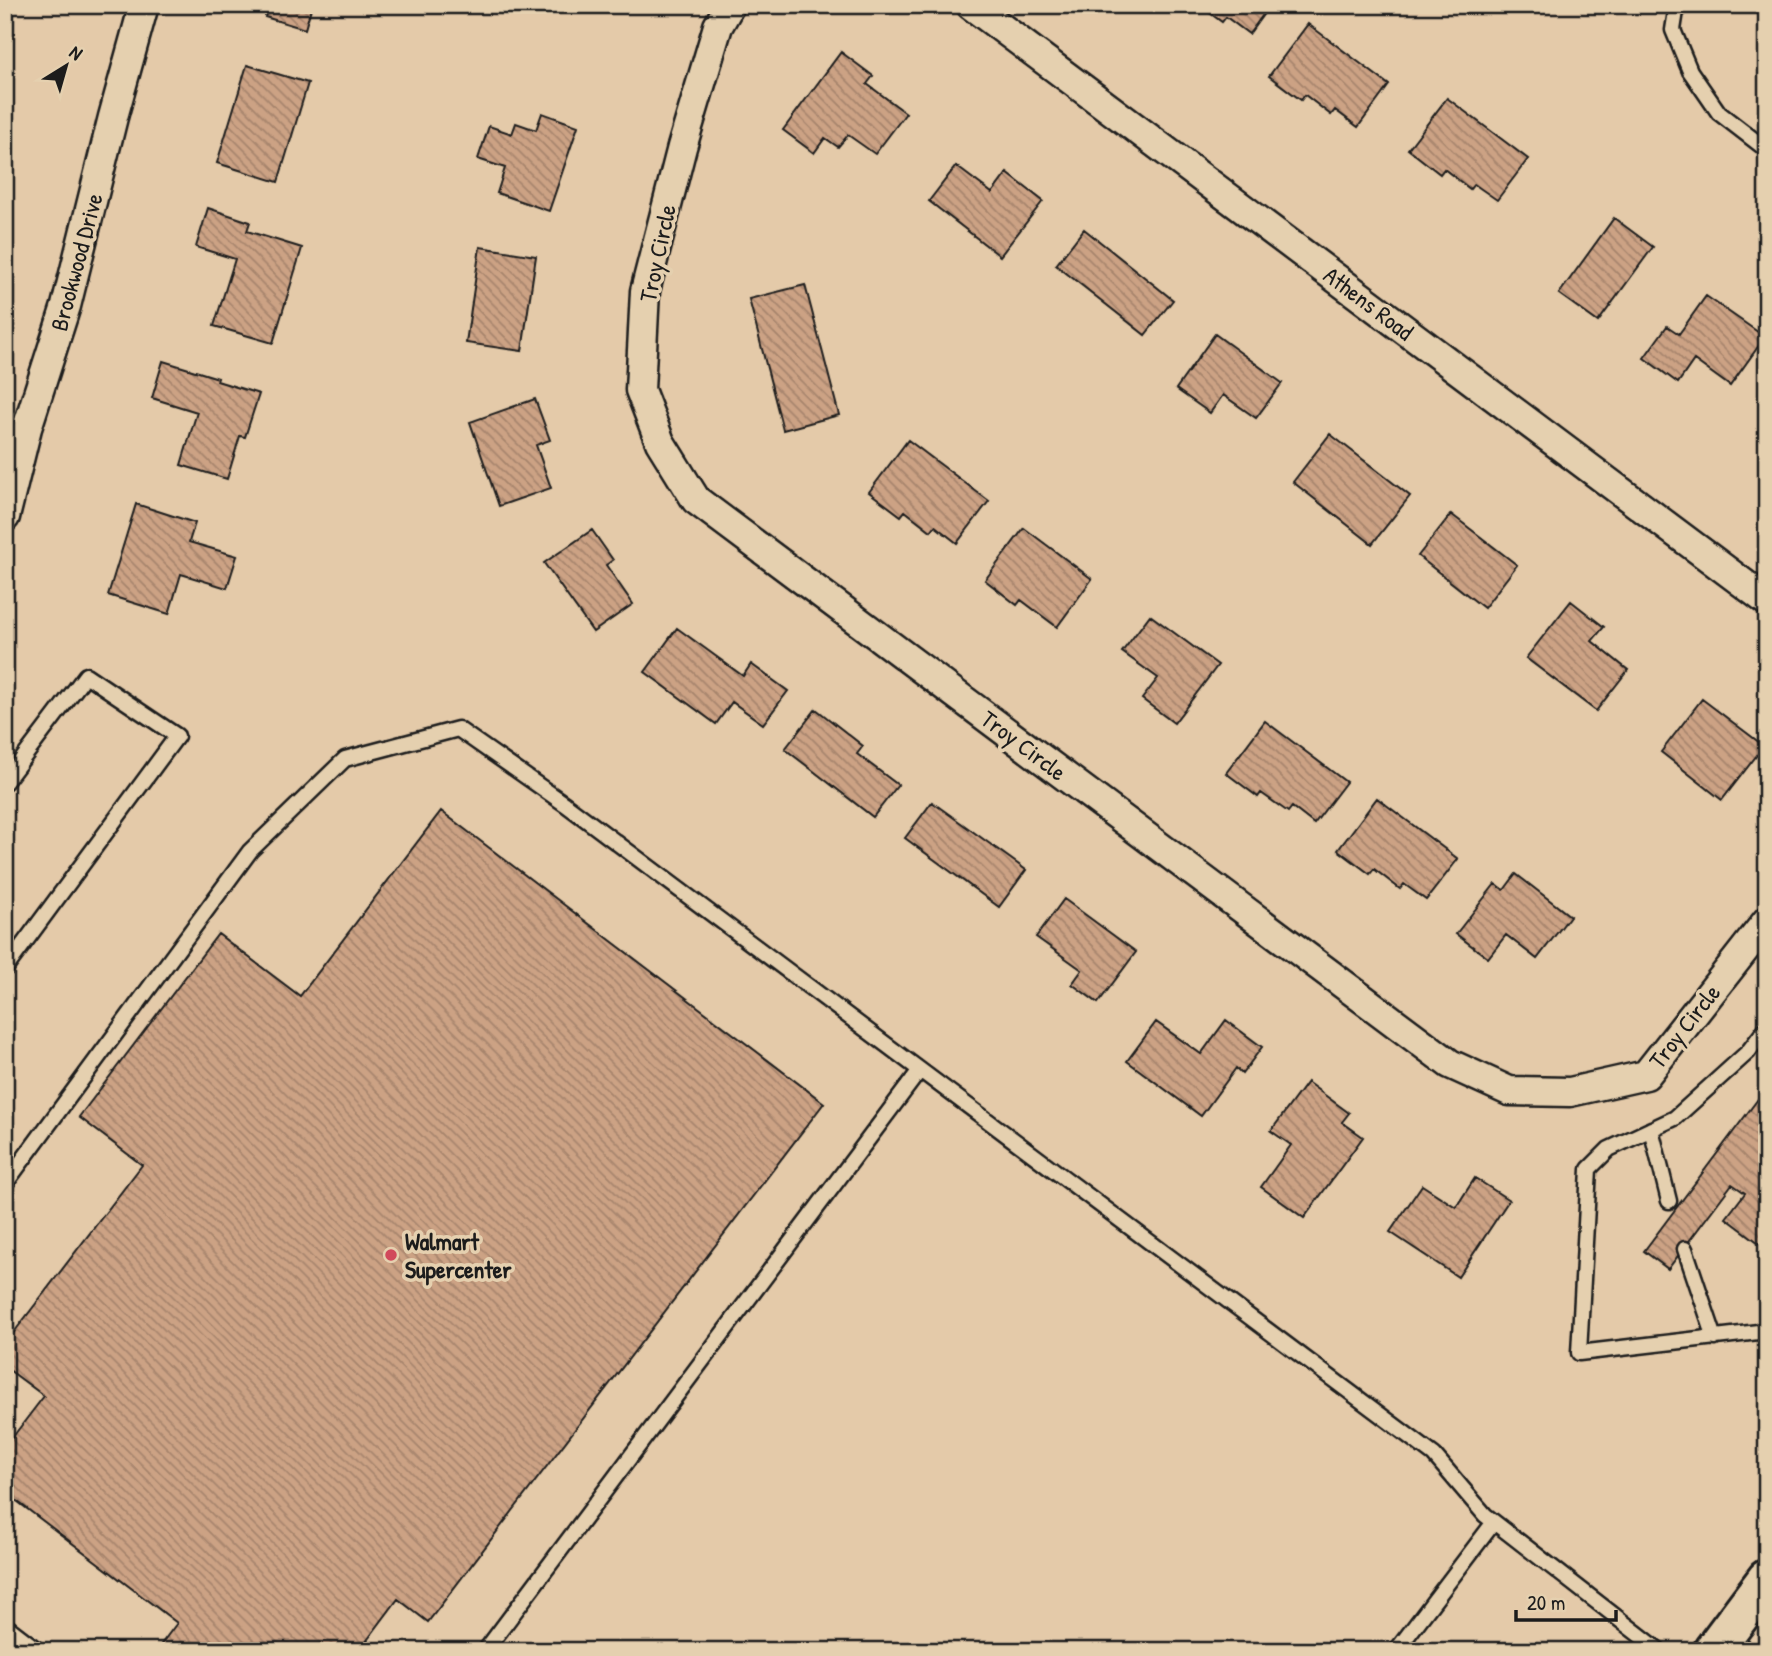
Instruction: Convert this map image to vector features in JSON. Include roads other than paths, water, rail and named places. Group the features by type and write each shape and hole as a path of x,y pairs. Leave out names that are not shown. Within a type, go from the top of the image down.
{"main road":[{"path":"1713,1651 1767,1579"}],"street":[{"name":"Brookwood Drive","path":"5,517 16,426 66,306 144,5"},
{"name":"Troy Circle","path":"730,5 718,26 682,146 645,291 640,390 660,442 696,499 1450,1064 1509,1091 1570,1092 1646,1075 1767,921"},
{"name":"Athens Road","path":"971,5 1767,601"}],"lane":[{"path":"1677,5 1674,30 1690,71 1719,113 1767,150"},
{"path":"5,782 86,675 177,736 5,969"},
{"path":"5,1184 250,851 345,760 458,729 576,812 1434,1455 1485,1515 1660,1651"},
{"path":"1767,1027 1748,1052 1675,1118 1609,1149 1589,1169 1579,1353 1767,1331"},
{"path":"485,1651 920,1070"},
{"path":"1651,1129 1669,1201"},
{"path":"1685,1249 1715,1338"},
{"path":"1396,1651 1494,1521"},
{"path":"5,1626 39,1651"}],"place":[{"name":"Walmart Supercenter","path":"391,1255"}]}
